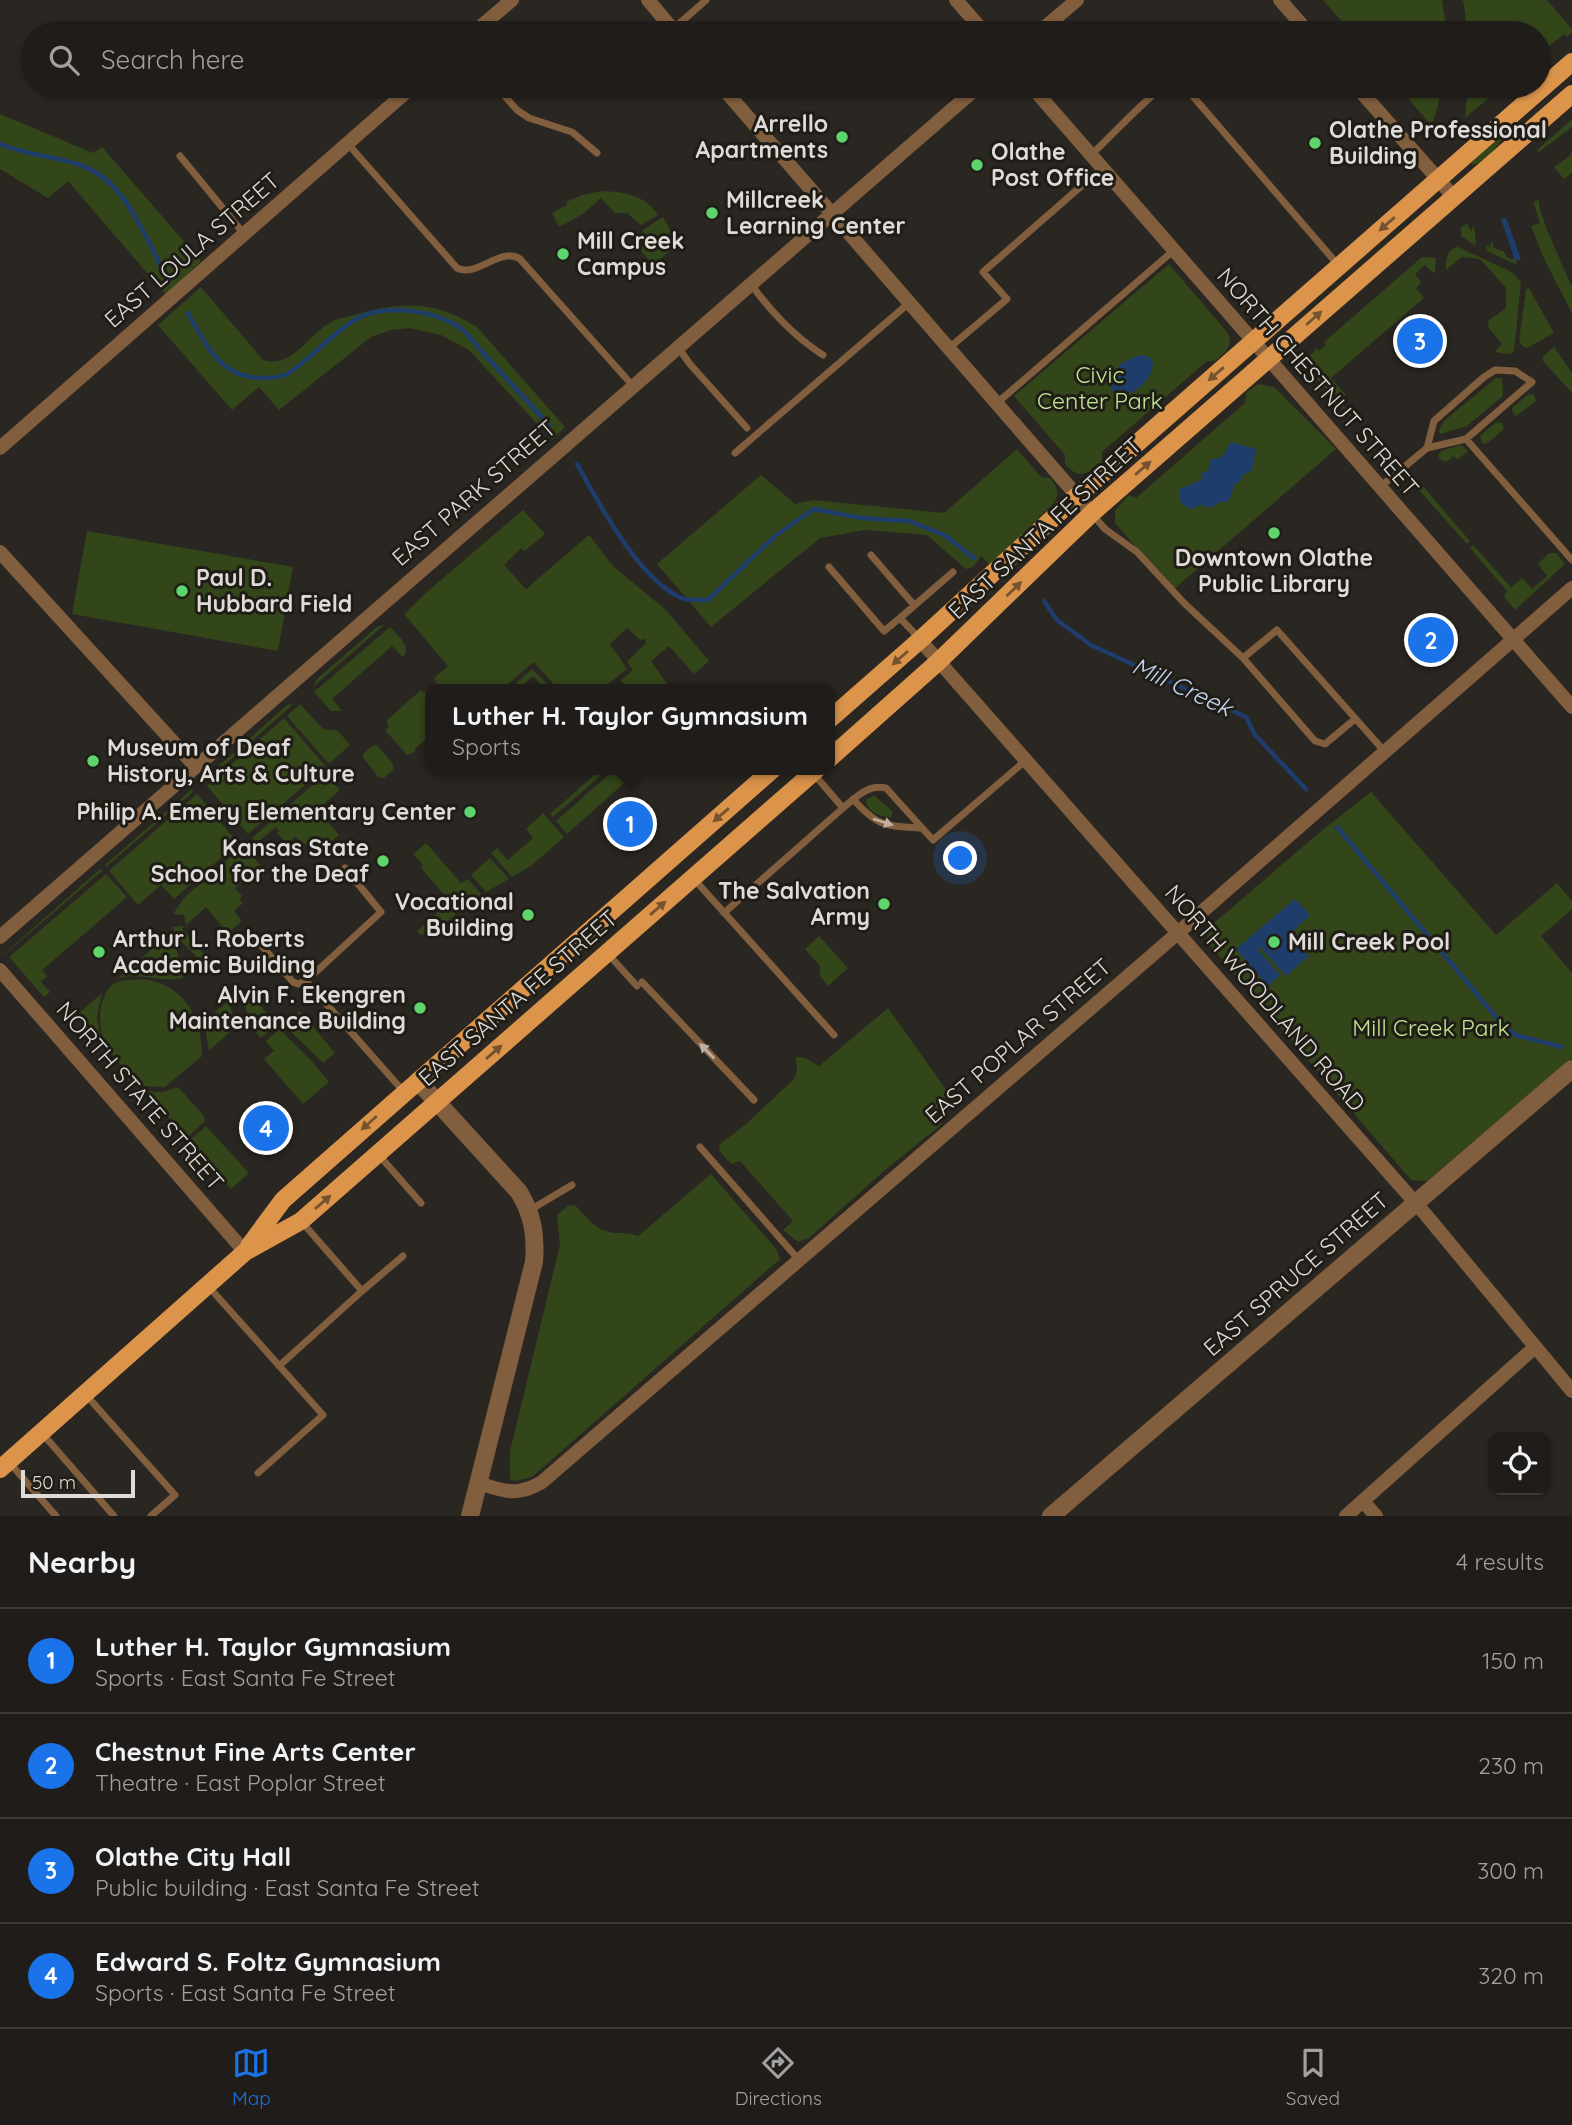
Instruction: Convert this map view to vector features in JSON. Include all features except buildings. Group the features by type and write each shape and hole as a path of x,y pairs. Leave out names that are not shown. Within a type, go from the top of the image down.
{"main road":[{"name":"EAST SANTA FE STREET","path":"1551,80 1572,62"},
{"name":"EAST SANTA FE STREET","path":"835,754 938,663 1092,513 1572,94"},
{"name":"EAST SANTA FE STREET","path":"835,715 1077,496 1530,98"},
{"name":"EAST SANTA FE STREET","path":"245,1252 284,1200 766,775"},
{"name":"EAST SANTA FE STREET","path":"4,1465 245,1252 301,1221 808,775"}],"street":[{"path":"487,21 512,0"},
{"path":"648,0 666,21"},
{"path":"956,0 974,21"},
{"path":"1052,21 1077,0"},
{"path":"1280,0 1298,21"},
{"name":"EAST LOULA STREET","path":"0,448 400,98"},
{"path":"731,98 1092,513"},
{"name":"EAST PARK STREET","path":"0,937 965,98"},
{"name":"NORTH CHESTNUT STREET","path":"1041,98 1252,343 1572,707"},
{"path":"1367,98 1453,196"},
{"path":"0,552 195,766"},
{"name":"EAST POPLAR STREET","path":"478,1483 503,1491 518,1492 542,1482 1178,933 1572,588"},
{"name":"NORTH WOODLAND ROAD","path":"920,640 1415,1204 1572,1391"},
{"name":"NORTH STATE STREET","path":"0,970 245,1252"},
{"name":"EAST SPRUCE STREET","path":"1055,1515 1572,1069"},
{"path":"411,1086 436,1101 519,1192 530,1210 534,1230 534,1262 470,1516"},
{"path":"1346,1516 1534,1348"},
{"path":"1363,1501 1376,1516"}],"lane":[{"path":"684,21 706,0"},
{"path":"506,98 529,118 572,132 597,153"},
{"path":"1091,155 1149,98"},
{"path":"1194,98 1339,266"},
{"path":"348,144 457,268 466,270 510,255 520,259 633,386"},
{"path":"180,156 244,234"},
{"path":"949,349 1007,299 983,272 1102,168"},
{"path":"996,404 1174,251"},
{"path":"750,284 762,300 807,345 823,355"},
{"path":"735,453 909,303"},
{"path":"678,347 747,428"},
{"path":"1380,488 1427,447 1466,439 1532,382 1515,371 1495,370 1434,421 1427,447"},
{"path":"1466,439 1572,560"},
{"path":"1092,513 1105,529 1137,552 1184,603 1243,658 1315,741 1325,744 1355,719"},
{"path":"871,555 914,605"},
{"path":"829,567 884,631 953,572"},
{"path":"900,618 920,640"},
{"path":"1243,658 1277,631 1385,752"},
{"path":"724,913 864,790 878,786 886,788 933,840 1025,761"},
{"path":"816,775 843,808"},
{"path":"853,799 878,822 891,826 921,828"},
{"path":"261,945 293,982 298,984 306,981 380,916 381,912 345,868"},
{"path":"692,878 834,1035"},
{"path":"607,953 754,1100"},
{"path":"306,981 411,1086"},
{"path":"700,1147 799,1260"},
{"path":"377,1153 421,1203"},
{"path":"530,1210 572,1185"},
{"path":"301,1221 362,1291"},
{"path":"279,1366 403,1256"},
{"path":"207,1285 323,1415 258,1473"},
{"path":"86,1395 175,1495 151,1516"},
{"path":"41,1432 114,1516"},
{"path":"4,1465 56,1516"}],"green space":[{"path":"1323,0 1442,0 1445,21 1341,21"},
{"path":"1463,0 1547,0 1572,32 1567,37 1564,34 1551,44 1551,21 1466,21"},
{"path":"1408,98 1440,98 1432,126"},
{"path":"1467,98 1489,98 1465,118"},
{"path":"0,114 93,153 102,147 201,261 166,295 68,181 48,198 0,169"},
{"path":"1572,119 1572,127 1539,152 1537,150"},
{"path":"1502,136 1489,154 1472,165 1472,161"},
{"path":"1572,151 1572,173 1564,179 1554,167 1571,155"},
{"path":"602,191 641,199 658,215 641,225 627,213 615,213 601,198 583,214 559,227 552,213 567,205 566,202"},
{"path":"1539,200 1547,230 1572,287 1572,313 1545,261 1531,226 1540,223 1533,202"},
{"path":"663,217 678,244 653,265 640,250 644,238 643,230"},
{"path":"1467,223 1471,231 1474,224 1476,246 1461,236 1461,228"},
{"path":"1493,242 1494,248 1503,251 1508,258 1515,259 1517,265 1487,251 1486,245 1491,248 1490,243"},
{"path":"1458,247 1512,272 1521,282 1514,351 1510,354 1495,351 1502,344 1489,328 1488,321 1506,308 1506,288 1480,259 1462,257 1446,270 1449,253"},
{"path":"1422,257 1436,258 1433,273 1425,265 1415,274 1421,282 1416,288 1424,298 1331,378 1345,394 1343,405 1355,422 1303,363"},
{"name":"Civic Center Park","path":"1169,264 1227,332 1230,341 1228,348 1215,361 1207,361 1102,452 1102,461 1097,466 1084,474 1075,473 1065,464 1065,455 1014,396"},
{"path":"201,287 263,360 283,360 331,322 374,310 419,306 447,312 477,327 565,427 552,440 469,350 441,335 409,328 391,330 371,337 279,410 259,387 232,410 158,325"},
{"path":"1529,288 1554,333 1527,348 1522,346 1519,340 1526,290"},
{"path":"1554,347 1572,373 1572,393 1543,361 1543,356"},
{"path":"1496,378 1502,378 1503,396 1467,426 1440,434 1439,430 1444,421"},
{"name":"Civic Center Park","path":"1258,384 1274,387 1336,449 1173,590 1115,523 1115,511 1129,495 1136,498 1245,403 1246,393"},
{"path":"1529,394 1534,395 1536,401 1516,416 1512,408"},
{"path":"1496,422 1502,423 1504,429 1486,444 1482,443 1480,436"},
{"path":"1461,445 1468,451 1457,460 1454,456 1446,462 1440,459 1438,455 1441,451"},
{"path":"1017,449 1041,477 1050,478 1056,487 1057,497 990,565 981,556 973,567 966,569 927,535 865,530 820,538 711,627 657,564 761,475 795,504 813,500 944,513"},
{"path":"1421,484 1470,541 1467,544 1417,488"},
{"path":"523,510 545,534 525,551 521,548 504,565 526,589 589,535 613,566 666,610 709,661 694,674 669,646 651,661 667,684 624,684 621,680 633,670 627,662 646,643 645,639 640,640 627,628 610,644 627,669 608,684 554,684 534,662 508,684 437,684 434,678 448,666 404,614"},
{"name":"Paul D. Hubbard Field","path":"87,531 293,567 278,651 72,614"},
{"path":"1473,545 1511,587 1522,578 1532,589 1547,576 1538,564 1549,553 1556,553 1565,564 1515,610 1504,597 1507,591 1470,548"},
{"path":"384,625 313,687 317,679 378,626"},
{"path":"390,627 405,645 403,657 392,646 332,699 342,711 331,711 314,692"},
{"path":"532,669 547,684 540,684 533,676 524,684 515,684"},
{"path":"421,690 425,692 425,740 415,752 407,755 385,730 389,726 386,721"},
{"path":"294,703 204,783 203,780 287,705"},
{"path":"300,704 323,729 338,731 350,745 329,764 287,716"},
{"path":"284,718 326,767 248,834 207,786"},
{"path":"377,745 393,764 393,770 384,778 378,777 362,756 370,747"},
{"path":"325,774 340,790 317,810 339,835 325,847 317,838 308,846 295,837 287,844 277,833 279,831 276,827 260,840 258,846 252,838"},
{"path":"594,775 601,775 553,817 550,814"},
{"path":"608,775 633,775 567,834 556,821"},
{"path":"191,790 194,791 106,867 105,865"},
{"name":"Mill Creek Park","path":"1371,792 1496,935 1557,883 1572,901 1572,909 1541,936 1572,973 1572,1058 1427,1181 1411,1180 1207,942 1208,928"},
{"path":"197,794 238,843 174,899 161,885 138,905 109,871"},
{"path":"874,795 893,812 891,817 871,811 866,800"},
{"path":"543,813 564,837 532,865 512,877 491,853 497,848 508,860 533,838 526,829"},
{"path":"426,843 461,883 468,879 482,895 459,912 421,868 423,865 413,854"},
{"path":"243,846 261,866 235,888 242,896 239,899 243,903 234,911 242,921 228,933 206,907 186,925 184,915 173,914 184,898"},
{"path":"490,858 509,879 486,892 471,875"},
{"path":"100,869 103,870 4,955 5,953"},
{"path":"106,874 127,897 42,970 47,976 41,982 50,992 44,997 9,957"},
{"path":"441,896 456,914 440,928 420,935 417,931 443,908 436,900"},
{"path":"184,926 182,928 207,958 202,962 181,941 172,927"},
{"path":"819,936 848,968 828,986 820,976 820,966 805,949"},
{"path":"166,937 177,951 183,978 118,978"},
{"path":"142,979 157,982 179,995 188,1005 199,1028 202,1056 165,1087 140,1086 104,1041 100,1024 104,996 109,989 118,982"},
{"path":"102,993 97,1017 101,1041 78,1014"},
{"path":"250,994 276,1024 261,1038 253,1029 246,1012"},
{"path":"228,1001 237,1025 209,1051 204,1022"},
{"path":"888,1008 952,1098 937,1113 942,1124 885,1170 809,1238 798,1242 783,1230 793,1221 740,1161 731,1164 719,1150 720,1144 745,1125 794,1079 797,1071 796,1057 805,1058 819,1066"},
{"path":"300,1011 335,1053 323,1063 284,1025"},
{"path":"279,1029 329,1082 303,1104 264,1059 274,1051 266,1041"},
{"path":"178,1087 204,1116 205,1121 187,1138 145,1091 164,1092"},
{"path":"206,1126 249,1173 231,1189 189,1141"},
{"path":"711,1174 777,1250 780,1259 532,1477 515,1481 510,1479 510,1451 560,1245 557,1215 569,1205 576,1206 593,1224 603,1230 638,1236"}],"water":[{"path":"1506,218 1521,259 1515,261 1501,219"},
{"path":"1143,355 1153,362 1145,382 1140,388 1127,394 1113,392 1111,378 1118,367 1136,356"},
{"path":"1231,442 1256,449 1252,470 1243,475 1240,482 1235,483 1230,499 1226,502 1220,502 1211,508 1202,505 1189,509 1179,501 1180,489 1201,480 1202,473 1208,471 1211,459 1222,457"},
{"name":"Mill Creek Pool","path":"1295,899 1310,915 1290,934 1296,941 1302,940 1305,943 1303,949 1309,956 1286,976 1260,947 1258,950 1280,975 1268,986 1236,949"}],"waterway":[{"name":"Mill Creek","path":"0,144 74,163 106,180 130,208 165,274"},
{"name":"Mill Creek","path":"188,313 207,346 223,364 244,376 258,378 286,375 347,325 367,314 394,310 435,316 466,332 549,425"},
{"name":"Mill Creek","path":"577,464 608,519 635,557 665,588 684,599 708,600 775,536 814,509 861,518 909,521 944,535 974,558"},
{"name":"Mill Creek","path":"1044,601 1057,620 1091,645 1246,717 1255,735 1306,789"},
{"name":"Mill Creek","path":"1337,827 1501,1023 1515,1035 1562,1047"}],"place":[{"name":"Arrello Apartments","path":"842,137"},
{"name":"Olathe Professional Building","path":"1315,143"},
{"name":"Olathe Post Office","path":"977,165"},
{"name":"Millcreek Learning Center","path":"712,213"},
{"name":"Mill Creek Campus","path":"563,254"},
{"name":"Olathe City Hall","path":"1420,341"},
{"name":"Downtown Olathe Public Library","path":"1274,533"},
{"name":"Paul D. Hubbard Field","path":"182,591"},
{"name":"Chestnut Fine Arts Center","path":"1431,640"},
{"name":"Museum of Deaf History, Arts & Culture","path":"93,761"},
{"name":"Philip A. Emery Elementary Center","path":"470,812"},
{"name":"Luther H. Taylor Gymnasium","path":"630,824"},
{"name":"Kansas State School for the Deaf","path":"383,861"},
{"name":"The Salvation Army","path":"884,904"},
{"name":"Vocational Building","path":"528,915"},
{"name":"Mill Creek Pool","path":"1274,942"},
{"name":"Arthur L. Roberts Academic Building","path":"99,952"},
{"name":"Alvin F. Ekengren Maintenance Building","path":"420,1008"},
{"name":"Edward S. Foltz Gymnasium","path":"266,1128"}]}
